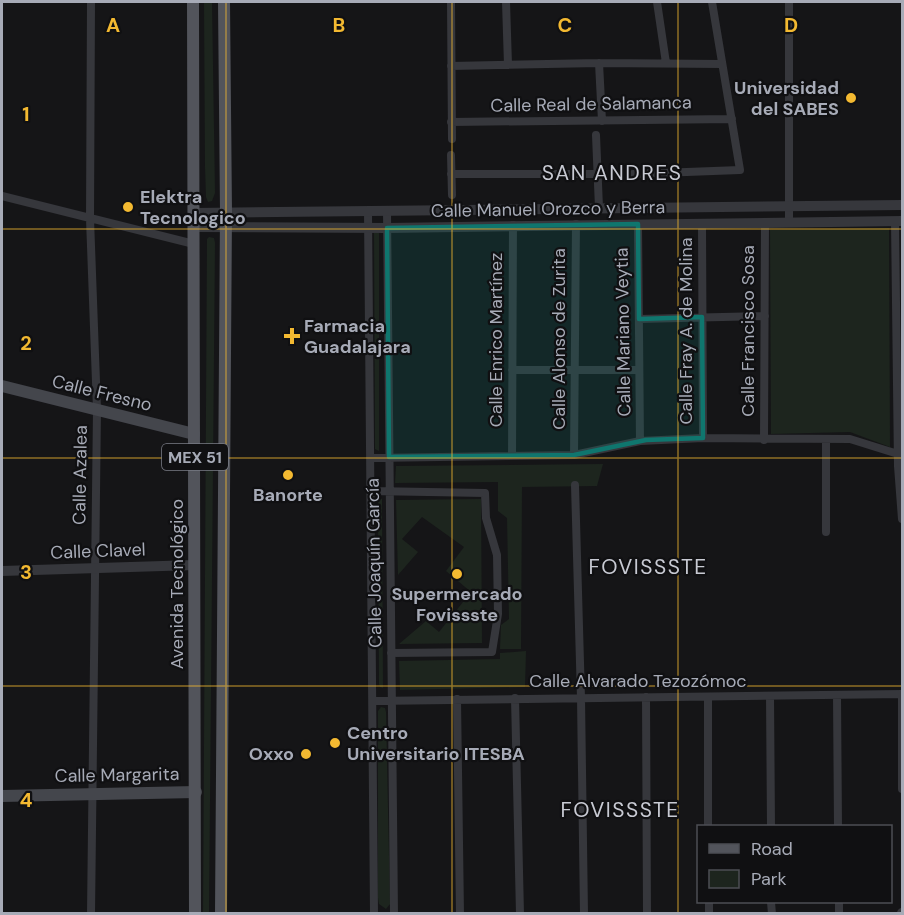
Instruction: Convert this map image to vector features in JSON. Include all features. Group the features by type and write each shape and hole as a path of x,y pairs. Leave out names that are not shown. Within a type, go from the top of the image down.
{"main road":[{"name":"Avenida Tecnológico","path":"193,2 195,914"},
{"name":"MEX 51","path":"221,914 226,227 224,2"},
{"name":"Calle Fresno","path":"2,387 194,434"},
{"name":"Calle Margarita","path":"2,796 196,792"}],"street":[{"name":"Calle Azalea","path":"91,2 90,219 97,410 91,914"},
{"path":"451,2 452,139"},
{"path":"506,2 508,65"},
{"path":"657,2 666,63"},
{"path":"633,174 740,170 712,2"},
{"path":"789,2 789,222"},
{"path":"451,66 599,63 722,64"},
{"path":"599,63 602,121"},
{"name":"Calle Real de Salamanca","path":"452,122 732,119"},
{"path":"596,135 599,208"},
{"path":"451,155 452,195"},
{"path":"451,174 598,174"},
{"path":"2,196 194,244"},
{"name":"Calle Manuel Orozco y Berra","path":"195,213 903,205"},
{"name":"Calle Joaquín García","path":"387,211 394,914"},
{"name":"Calle Joaquín García","path":"368,212 374,914"},
{"path":"899,221 900,467 903,519"},
{"name":"Calle Manuel Orozco y Berra","path":"194,227 387,228 899,221"},
{"name":"Calle Francisco Sosa","path":"764,440 765,222"},
{"name":"Calle Alonso de Zurita","path":"574,455 576,224"},
{"name":"Calle Mariano Veytia","path":"638,224 640,441"},
{"name":"Calle Fray A. de Molina","path":"702,224 703,438"},
{"name":"Calle Enrico Martínez","path":"512,456 513,225"},
{"path":"639,319 765,316"},
{"path":"512,370 639,370"},
{"path":"371,458 574,455 640,441 703,438 850,439 900,453"},
{"path":"826,439 826,532"},
{"path":"575,485 584,914"},
{"path":"371,491 485,493 486,518 497,555 498,614 492,652 392,653"},
{"name":"Calle Clavel","path":"2,571 195,565"},
{"path":"902,694 903,789"},
{"name":"Calle Alvarado Tezozómoc","path":"373,701 902,694"},
{"path":"837,695 838,825"},
{"path":"770,696 771,825"},
{"path":"646,697 647,914"},
{"path":"708,697 708,825"},
{"path":"515,698 520,914"},
{"path":"457,699 460,914"}],"highlighted area":[{"path":"638,224 639,319 702,317 703,438 646,440 574,455 389,457 387,228"}],"green space":[{"path":"204,2 212,2 215,193 212,201 208,202 205,167"},
{"path":"889,228 890,447 850,432 771,434 770,230"},
{"path":"374,233 379,233 379,451 375,449"},
{"path":"214,238 215,243 209,913 203,914 207,239"},
{"path":"603,464 597,486 522,487 521,649 500,649 501,625 509,619 507,518 498,511 498,482 395,483 396,466"},
{"path":"378,497 382,499 383,688 379,684"},
{"path":"481,499 482,643 399,644 426,621 439,632 471,592 446,571 464,547 422,517 402,539 418,552 398,575 396,500"},
{"path":"526,651 525,687 400,690 399,661 500,659 500,653"},
{"path":"381,707 385,708 386,712 390,904 386,909 379,904 378,898 378,711"}],"place":[{"name":"Universidad del SABES","path":"851,98"},
{"name":"Elektra Tecnologico","path":"128,207"},
{"name":"Farmacia Guadalajara","path":"292,336"},
{"name":"Banorte","path":"288,475"},
{"name":"Supermercado Fovissste","path":"457,574"},
{"name":"Centro Universitario ITESBA","path":"335,743"},
{"name":"Oxxo","path":"306,754"}],"district":[{"name":"SAN ANDRES","path":"612,173"},
{"name":"FOVISSSTE","path":"648,567"},
{"name":"FOVISSSTE","path":"620,810"}]}
